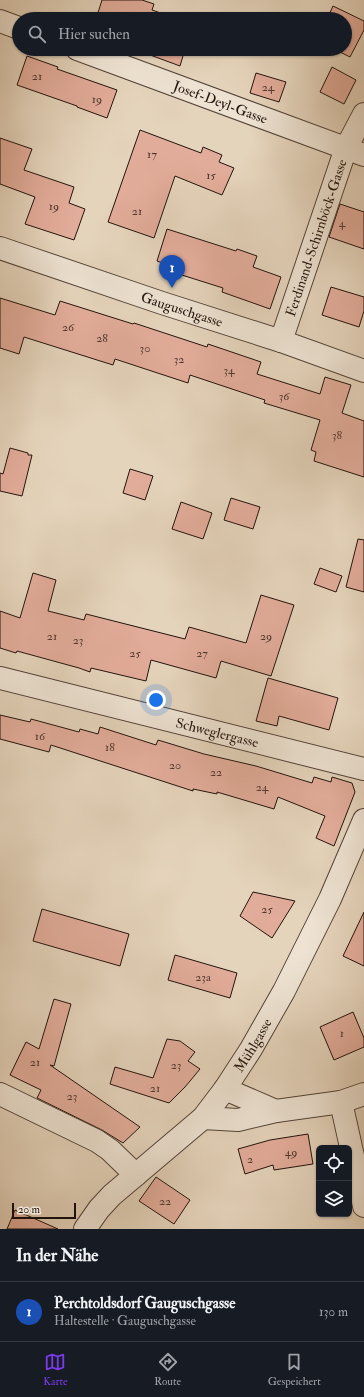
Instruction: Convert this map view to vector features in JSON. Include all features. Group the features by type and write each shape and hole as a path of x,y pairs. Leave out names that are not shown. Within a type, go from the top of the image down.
{"street":[{"path":"0,21 12,25"},
{"name":"Josef-Deyl-Gasse","path":"96,56 355,152"},
{"name":"Ferdinand-Schirnböck-Gasse","path":"281,341 355,152 364,114"},
{"name":"Gauguschgasse","path":"0,248 162,303 281,341 364,371"},
{"name":"Schweglergasse","path":"0,678 364,769"},
{"name":"Mühlgasse","path":"85,1229 99,1209 112,1195 203,1118 225,1089 251,1050 284,991 330,899 364,820"},
{"path":"225,1089 276,1111"},
{"path":"0,1094 97,1141 110,1150 136,1175"},
{"path":"203,1118 238,1120 276,1111 341,1102 364,1094"},
{"path":"341,1102 364,1206"}],"building":[{"path":"102,0 142,0 154,4 152,10 158,12 98,12"},
{"path":"333,6 345,12 330,12"},
{"path":"352,15 364,21 364,30 352,53"},
{"path":"27,56 58,67 57,69 117,90 107,118 17,85"},
{"path":"153,56 183,56 180,66"},
{"path":"332,67 356,80 344,104 320,92"},
{"path":"256,73 286,82 279,102 250,93"},
{"path":"140,130 201,153 203,147 222,155 219,162 234,168 222,195 175,176 154,238 108,222"},
{"path":"0,138 32,149 24,170 74,187 69,203 85,209 74,240 25,224 35,197 0,184"},
{"path":"340,204 364,212 364,249 329,237"},
{"path":"167,229 236,251 237,249 257,256 253,267 281,277 270,309 222,292 223,288 166,270 168,265 157,261"},
{"path":"331,287 364,297 364,311 359,327 322,315"},
{"path":"0,298 55,315 60,301 207,347 208,344 261,362 257,374 320,394 325,377 351,385 342,413 364,421 364,477 314,461 316,452 311,450 320,420 264,403 265,400 190,375 188,383 115,359 113,365 24,337 19,354 0,348"},
{"path":"10,448 28,453 28,455 32,455 22,496 0,491 0,473 3,474"},
{"path":"130,469 153,476 145,500 123,493"},
{"path":"231,498 260,507 253,529 224,520"},
{"path":"181,502 212,513 203,539 172,529"},
{"path":"358,539 364,540 364,592 346,587"},
{"path":"320,568 342,576 336,592 314,584"},
{"path":"33,573 56,580 48,611 84,620 86,614 185,639 189,627 246,643 261,595 294,605 271,676 221,661 216,678 151,660 146,681 91,668 90,672 17,651 16,653 0,648 0,611 20,618"},
{"path":"268,678 338,698 329,730 279,716 277,726 256,721"},
{"path":"0,715 30,722 31,719 79,732 80,729 98,734 100,727 156,745 158,740 204,754 256,766 312,783 314,777 331,782 332,777 352,783 355,792 334,846 316,838 325,816 278,797 274,809 217,792 217,794 193,789 193,791 51,745 49,752 0,739"},
{"path":"253,892 295,901 272,938 240,916"},
{"path":"42,909 129,934 120,966 33,941"},
{"path":"364,912 364,966 343,956"},
{"path":"175,955 237,973 230,998 168,980"},
{"path":"54,999 71,1004 54,1066 50,1065 140,1127 123,1143 102,1130 37,1098 41,1090 10,1075 26,1042 39,1049"},
{"path":"353,1012 364,1038 364,1047 334,1060 320,1027"},
{"path":"167,1039 180,1041 195,1052 188,1061 200,1069 169,1103 110,1084 115,1067 153,1078"},
{"path":"308,1134 313,1164 274,1170 273,1165 245,1174 238,1149 270,1140"},
{"path":"156,1177 190,1200 174,1224 139,1201"},
{"path":"15,1210 58,1229 7,1229"}],"place":[{"name":"Perchtoldsdorf Gauguschgasse","path":"172,288"}]}
